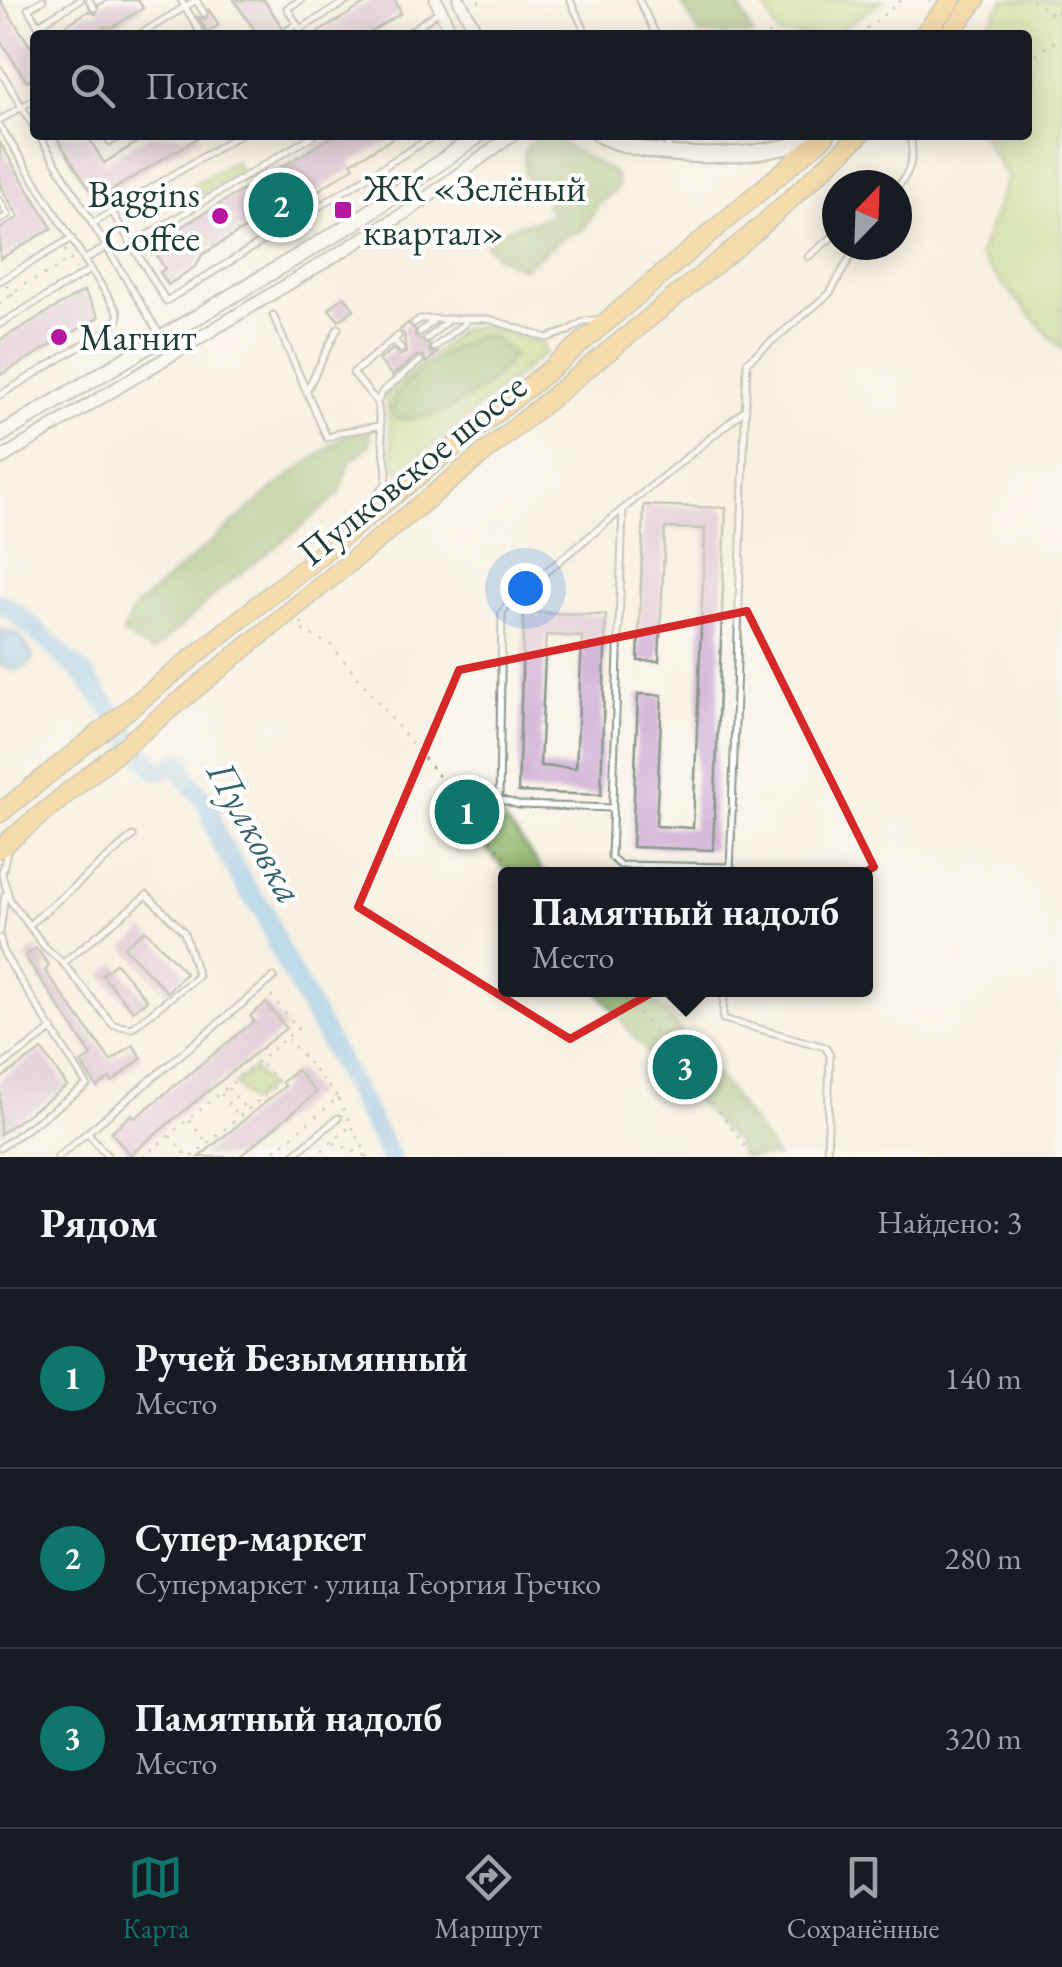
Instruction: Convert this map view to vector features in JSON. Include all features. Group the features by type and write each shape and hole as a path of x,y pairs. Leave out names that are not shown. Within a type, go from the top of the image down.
{"highway":[{"path":"927,30 952,0"},
{"path":"952,30 976,0"},
{"name":"Пулковское шоссе","path":"0,813 610,320 820,140"},
{"name":"Пулковское шоссе","path":"6,843 757,230 855,140"}],"street":[{"path":"459,0 475,30"},
{"path":"438,5 450,30"},
{"path":"441,164 460,140"},
{"path":"1,431 163,339 318,244 472,140"},
{"path":"0,459 410,210 505,140"},
{"path":"612,140 644,152 667,154 789,146 811,140"}],"lane":[{"path":"44,0 28,9 38,25 80,0"},
{"path":"89,0 94,8"},
{"path":"146,30 183,3 196,0 204,13"},
{"path":"301,0 288,8 300,29 349,0"},
{"path":"570,0 585,30"},
{"path":"640,0 654,30"},
{"path":"183,3 199,30"},
{"path":"413,30 438,5"},
{"path":"288,30 297,24"},
{"path":"420,26 422,30"},
{"path":"0,70 30,120"},
{"path":"0,395 118,319 116,306 0,124 30,102"},
{"path":"42,140 163,339"},
{"path":"92,224 231,140"},
{"path":"133,244 306,140"},
{"path":"112,212 166,301 427,140"},
{"path":"667,154 669,140"},
{"path":"908,170 911,140"},
{"path":"0,200 8,215 0,220"},
{"path":"2,280 72,238"},
{"path":"808,256 822,245"},
{"path":"84,260 105,248"},
{"path":"730,867 746,362 830,293 849,260"},
{"path":"0,324 90,270"},
{"path":"273,315 327,438 379,426"},
{"path":"414,324 420,318 490,319 546,338 584,321 610,320"},
{"path":"420,332 435,320"},
{"path":"427,339 449,320"},
{"path":"434,348 468,321"},
{"path":"305,393 338,328"},
{"path":"377,402 353,373 396,338 402,347"},
{"path":"348,531 386,484 377,402 383,391 417,363 409,358"},
{"path":"613,808 520,805 500,800 502,613 510,601 746,409"},
{"path":"623,509 611,857 620,865 657,867"},
{"path":"29,925 133,836"},
{"path":"0,1148 87,1086 4,954 0,935 6,843"},
{"path":"4,896 113,1025 132,1028 198,976 184,932 148,895 63,963"},
{"path":"58,1157 274,976"},
{"path":"724,997 723,1019 826,1047 830,1054 827,1157"},
{"path":"0,1067 53,1029"},
{"path":"291,1157 338,1118"},
{"path":"88,1133 108,1157"}],"path":[{"path":"864,30 902,0"},
{"path":"1032,0 1055,16 1059,10 1062,12"},
{"path":"1032,58 1062,36"},
{"path":"61,245 80,275"},
{"path":"0,304 21,286 58,268 69,257"},
{"path":"2,280 22,310"},
{"path":"297,604 306,615 299,628 332,646 513,867"},
{"path":"143,1157 298,1028 263,986"},
{"path":"624,997 685,1067 754,1157"},
{"path":"287,1038 338,1098 368,1157"},
{"path":"170,1135 190,1157 208,1144 279,1084 259,1060"},
{"path":"227,1087 247,1110"},
{"path":"220,1093 240,1116"},
{"path":"267,1157 338,1098"},
{"path":"188,1120 208,1144"},
{"path":"314,1157 352,1126"},
{"path":"332,1142 368,1157"},
{"path":"154,1148 161,1157"}],"highlighted area":[{"path":"747,611 874,867 570,1039 358,907 459,670"}],"green space":[{"path":"680,0 736,0 751,30 697,30"},
{"path":"762,0 884,0 839,30 776,30"},
{"path":"1004,0 1062,0 1062,350 979,257 1007,178 985,140 1032,140 1032,30 983,30"},
{"path":"533,140 556,140 616,174 618,188 598,205 583,230 566,236 522,269 497,256 485,244 490,234 554,214 545,207 547,197 524,175 524,151"},
{"path":"234,161 240,171 199,195 193,185"},
{"path":"482,325 541,343 546,352 402,471 396,471 385,395 461,330","holes":["476,336 492,337 391,408 403,387 426,366"]},
{"path":"476,336 492,337 513,354 493,380 444,411 427,417 394,418 393,406 407,382 451,349"},
{"path":"358,425 370,429 370,445 348,464 341,492 306,523 223,587 153,652 122,634 134,608 273,489"},
{"path":"492,808 540,867 503,867 467,828"},
{"path":"603,997 651,997 713,1069 777,1157 741,1157 736,1142 645,1050"},
{"path":"253,1069 268,1087 250,1102 235,1084"}],"water":[{"path":"0,630 18,634 33,656 31,663 15,671 0,665"}],"building":[{"path":"0,0 30,46 27,82 0,40"},
{"path":"108,0 138,0 143,8 103,30 58,30 89,11 96,14 99,5"},
{"path":"234,0 264,0 282,27 255,30"},
{"path":"371,0 395,0 401,13 374,30 322,30"},
{"path":"209,10 219,25 206,30 198,17 206,19"},
{"path":"58,140 90,140 104,163 141,140 194,140 96,200"},
{"path":"327,140 390,140 351,163 354,167 308,197 261,223 259,220 202,255 196,266 168,285 160,272 165,269 151,245"},
{"path":"0,143 52,228 0,259 0,229 19,217 0,186"},
{"path":"84,291 99,317 0,375 0,340"},
{"path":"344,296 354,309 339,321 329,309"},
{"path":"408,323 415,329 416,337 429,345 430,353 437,353 426,363 424,356 417,356 392,376 379,360 393,349 400,355 406,353 400,330"},
{"path":"644,505 726,508 713,850 632,847 638,694 662,695 656,826 693,828 705,529 665,528 659,661 638,661"},
{"path":"524,612 606,615 601,795 518,792","holes":["546,635 582,637 576,768 540,766"]},
{"path":"145,930 186,973 167,992 124,947"},
{"path":"36,948 49,965 45,971 111,1061 133,1045 142,1058 112,1082 110,1078 97,1087 81,1063 92,1056 25,956"},
{"path":"116,963 147,1000 133,1011 102,975"},
{"path":"266,1003 286,1028 130,1155 111,1132 132,1114 135,1118 254,1021 250,1016"},
{"path":"42,1050 67,1086 0,1134 0,1079"},
{"path":"297,1070 316,1093 239,1157 199,1157 285,1086 282,1082"}],"waterway":[{"name":"Пулковка","path":"0,603 84,675 155,770 164,770 180,761 183,764 184,776 207,803 218,838 250,894 264,910 278,947 390,1157"}],"place":[{"name":"Супер-маркет","path":"281,205"},
{"name":"ЖК «Зелёный квартал»","path":"343,210"},
{"name":"Baggins Coffee","path":"220,216"},
{"name":"Магнит","path":"59,337"},
{"name":"Ручей Безымянный","path":"467,812"},
{"name":"Памятный надолб","path":"685,1067"}]}
